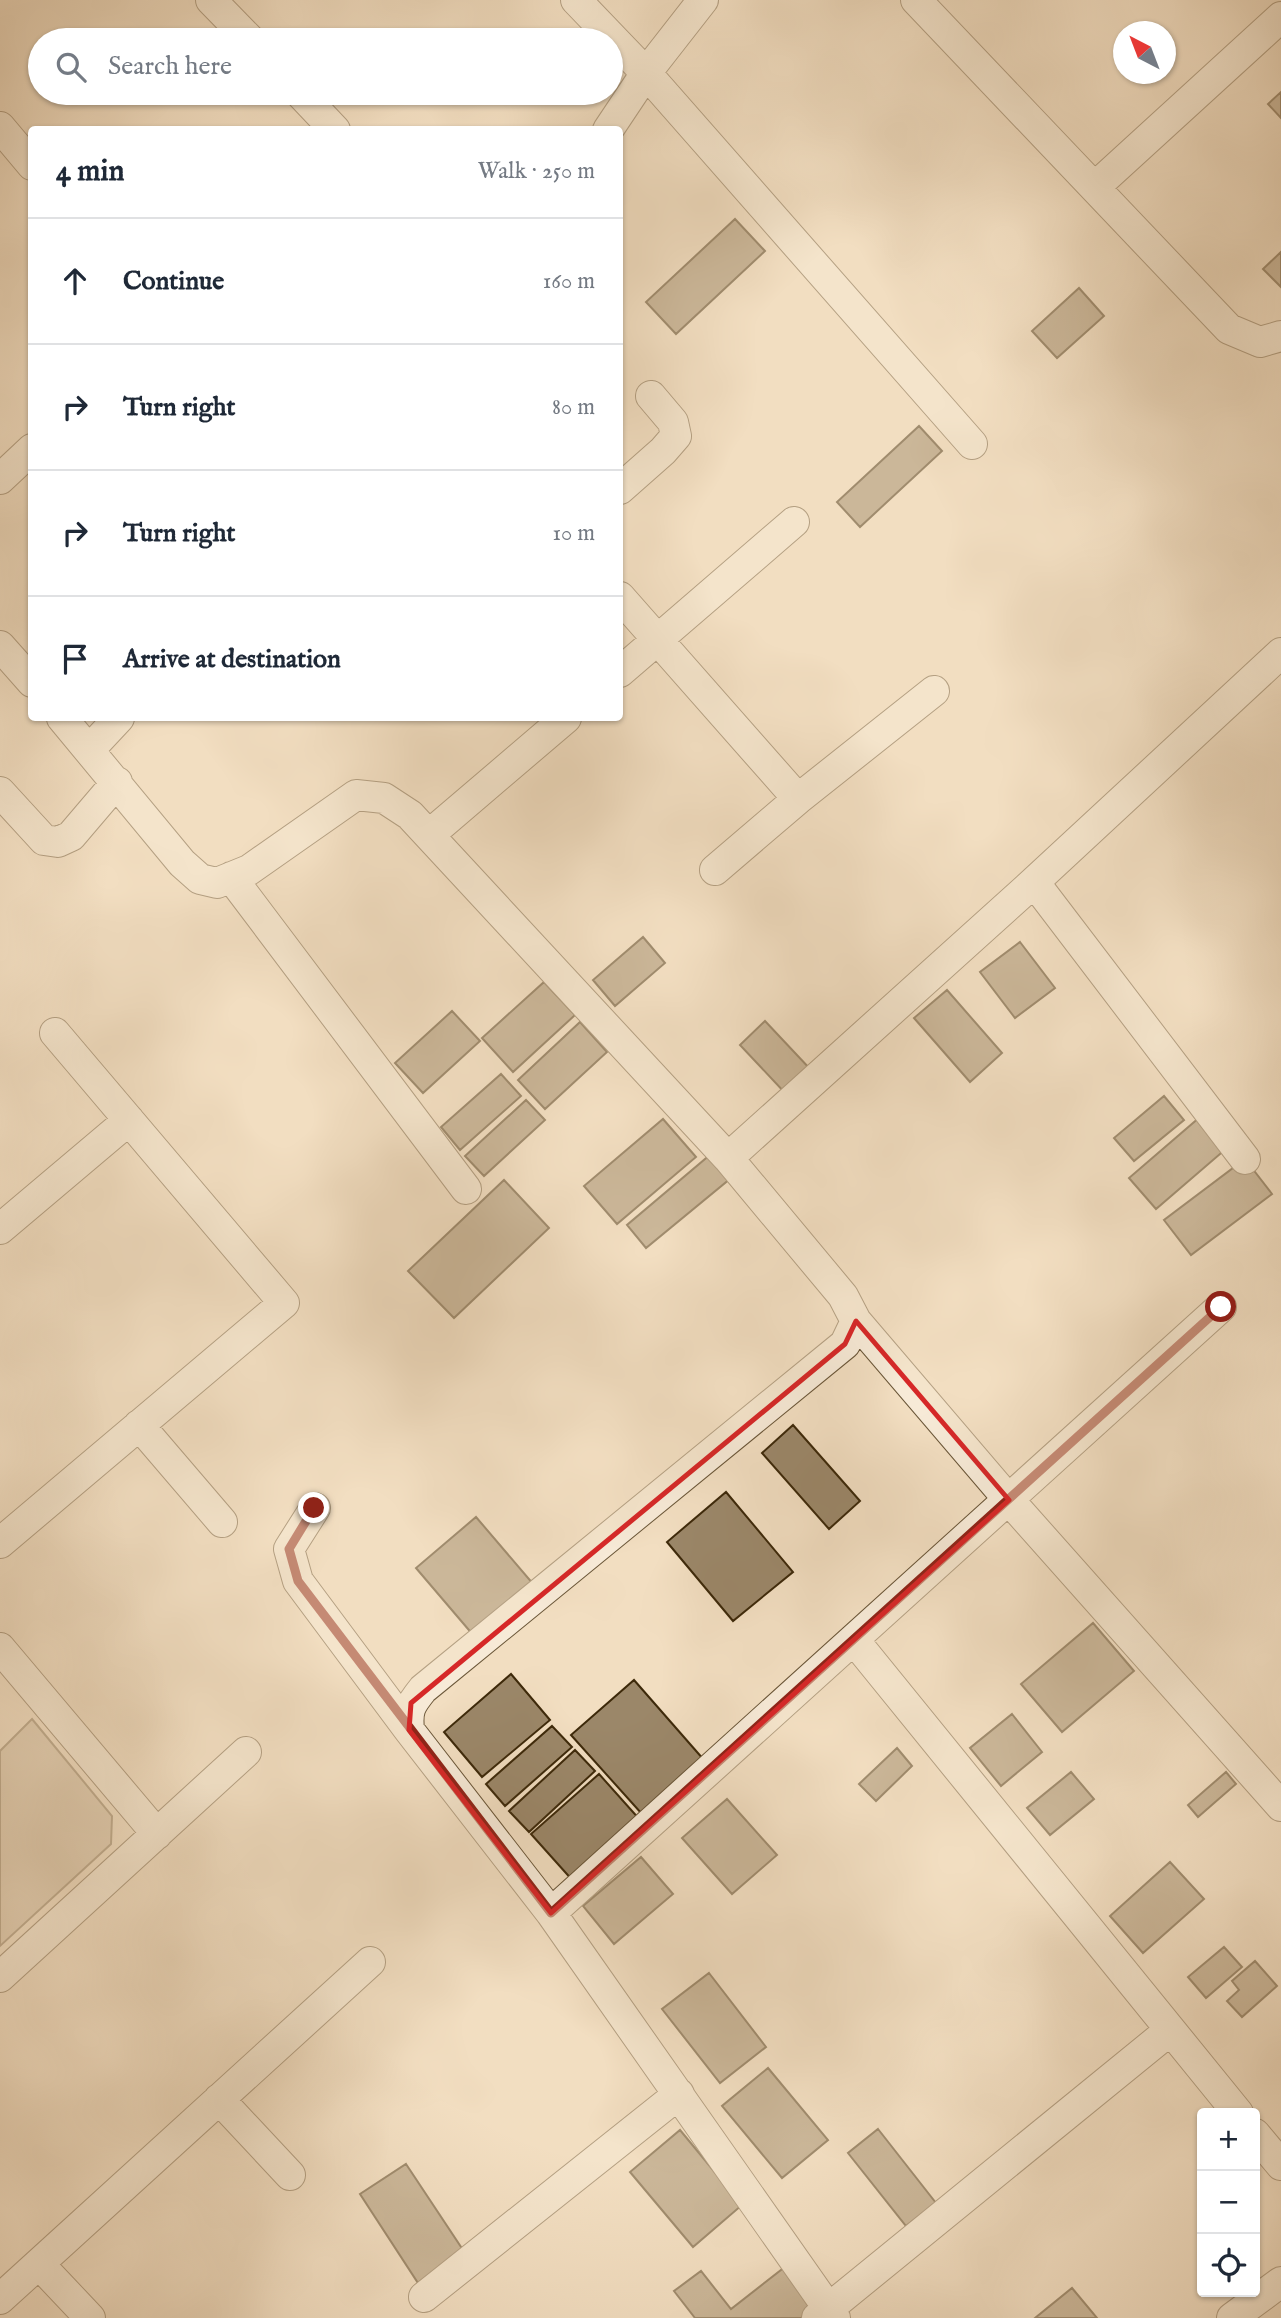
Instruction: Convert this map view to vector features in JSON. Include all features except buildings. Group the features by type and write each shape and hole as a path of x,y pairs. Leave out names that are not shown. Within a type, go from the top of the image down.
{"street":[{"path":"211,0 238,28"},
{"path":"576,0 603,28"},
{"path":"611,126 646,73 703,0"},
{"path":"916,0 1229,329 1260,342 1281,336"},
{"path":"1095,187 1281,17"},
{"path":"623,49 972,444"},
{"path":"311,105 331,126"},
{"path":"0,127 28,160"},
{"path":"623,486 676,436 673,422 651,396"},
{"path":"0,479 28,453"},
{"path":"623,669 794,522"},
{"path":"623,600 798,799"},
{"path":"0,646 28,678"},
{"path":"728,1158 1034,882 1281,653"},
{"path":"715,870 798,799 934,691"},
{"path":"65,721 182,863 200,878 217,883 249,870 356,795 384,798 410,815 728,1158 843,1296 856,1321 1009,1500 1281,1806"},
{"path":"90,749 115,721"},
{"path":"429,835 562,721"},
{"path":"0,792 44,840 58,842 71,835 117,782"},
{"path":"231,877 466,1189"},
{"path":"1034,882 1245,1158"},
{"path":"0,1543 284,1303 55,1033"},
{"path":"0,1229 129,1120"},
{"path":"551,1913 1221,1307"},
{"path":"410,1730 408,1717 411,1703 423,1689 845,1344 856,1321"},
{"path":"139,1425 222,1522"},
{"path":"314,1508 289,1549 298,1581 551,1913 679,2094 827,2315 1169,2031"},
{"path":"854,1640 1234,2108"},
{"path":"0,1648 157,1834"},
{"path":"0,1977 246,1752"},
{"path":"0,2299 370,1962"},
{"path":"424,2297 679,2094"},
{"path":"219,2099 290,2175"},
{"path":"1260,2140 1281,2165"},
{"path":"39,2264 90,2318"},
{"path":"1232,2318 1281,2281"}],"highlighted area":[{"path":"856,1321 1009,1500 551,1913 409,1730 411,1703 845,1344"}],"shaded area":[{"path":"32,1719 112,1816 111,1844 0,1946 0,1751"}],"route":[{"path":"314,1508 289,1549 298,1581 551,1913 1221,1307"}]}
